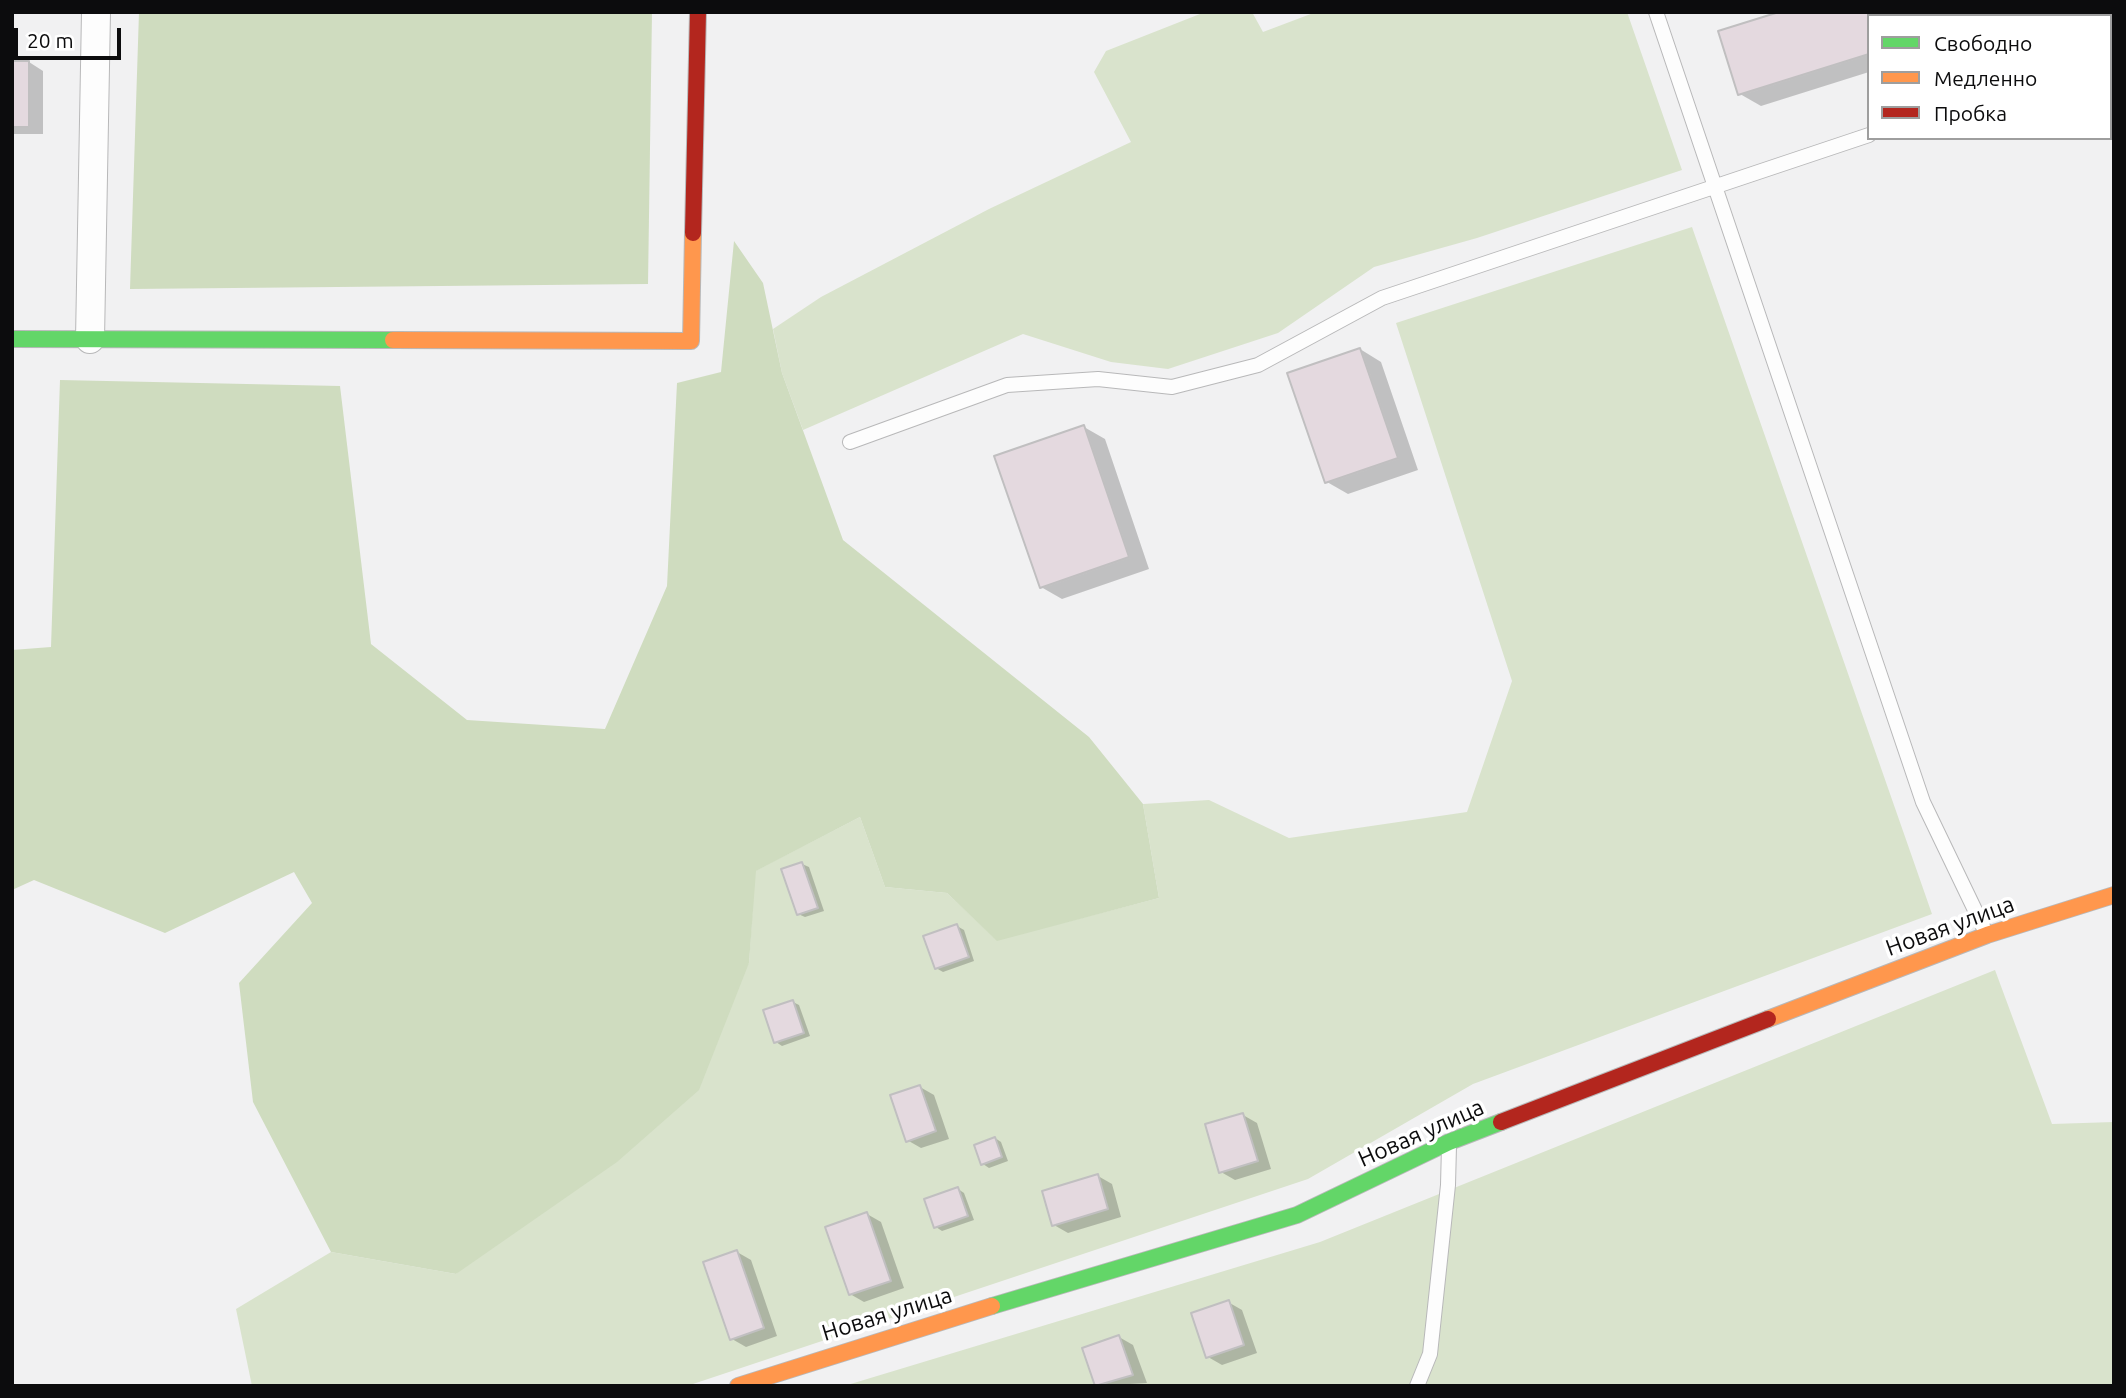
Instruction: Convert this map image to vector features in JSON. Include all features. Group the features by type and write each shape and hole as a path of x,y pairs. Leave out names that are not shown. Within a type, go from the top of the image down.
{"street":[{"path":"89,339 96,12"},
{"path":"12,339 691,341 698,12"},
{"name":"Новая улица","path":"738,1386 1127,1263 1297,1215 1449,1142 1987,935 2114,895"}],"lane":[{"path":"1656,12 1923,802 1987,935"},
{"path":"850,442 1007,385 1098,379 1172,387 1258,365 1321,334 1382,298 1867,136"},
{"path":"1417,1386 1430,1354 1448,1185 1449,1142"}],"green space":[{"path":"139,12 652,12 648,284 130,289"},
{"path":"1205,12 1252,12 1263,32 1316,12 1627,12 1682,170 1477,238 1374,267 1278,333 1168,369 1111,362 1023,334 803,430 782,373 773,329 821,297 989,209 1131,142 1094,72 1106,51"},
{"path":"1692,227 1932,914 1473,1084 1308,1179 687,1386 252,1386 236,1309 331,1252 456,1274 749,963 755,871 860,817 885,887 947,893 997,940 1159,898 1143,804 1209,800 1289,838 1467,812 1512,681 1396,323"},
{"path":"734,241 763,283 782,373 843,540 1089,737 1143,804 1159,898 997,941 947,893 885,887 860,817 756,871 749,963 699,1090 617,1162 456,1274 331,1252 253,1102 239,983 312,903 294,872 165,933 34,880 12,890 12,650 51,647 60,380 340,386 371,644 467,720 605,729 667,586 677,383 721,372"},
{"path":"1995,970 2052,1124 2114,1122 2114,1386 844,1386 1320,1242"}],"building":[{"path":"1779,12 1884,14 1867,14 1867,55 1738,95 1718,31"},
{"path":"12,61 29,61 29,127 12,127"},
{"path":"1360,348 1398,458 1325,483 1287,373"},
{"path":"1084,425 1129,557 1040,588 994,456"},
{"path":"802,862 818,908 797,915 781,869"},
{"path":"957,924 969,957 935,969 923,936"},
{"path":"793,1000 804,1033 774,1043 763,1010"},
{"path":"920,1085 936,1131 906,1142 890,1095"},
{"path":"1243,1113 1258,1161 1219,1173 1205,1124"},
{"path":"995,1137 1002,1157 981,1165 974,1145"},
{"path":"1098,1174 1108,1209 1052,1226 1042,1191"},
{"path":"958,1187 968,1216 934,1228 924,1199"},
{"path":"867,1212 891,1281 849,1295 825,1227"},
{"path":"737,1250 764,1328 730,1340 703,1262"},
{"path":"1229,1300 1244,1345 1206,1358 1191,1313"},
{"path":"1119,1335 1133,1375 1095,1386 1082,1348"}],"traffic: fast":[{"path":"12,339 393,340"},
{"path":"992,1306 1297,1215 1449,1142 1501,1122"}],"traffic: slow":[{"path":"393,340 691,341 693,233"},
{"path":"1768,1019 1987,935 2114,895"},
{"path":"738,1386 992,1306"}],"traffic: jam":[{"path":"693,233 698,12"},
{"path":"1501,1122 1768,1019"}]}
